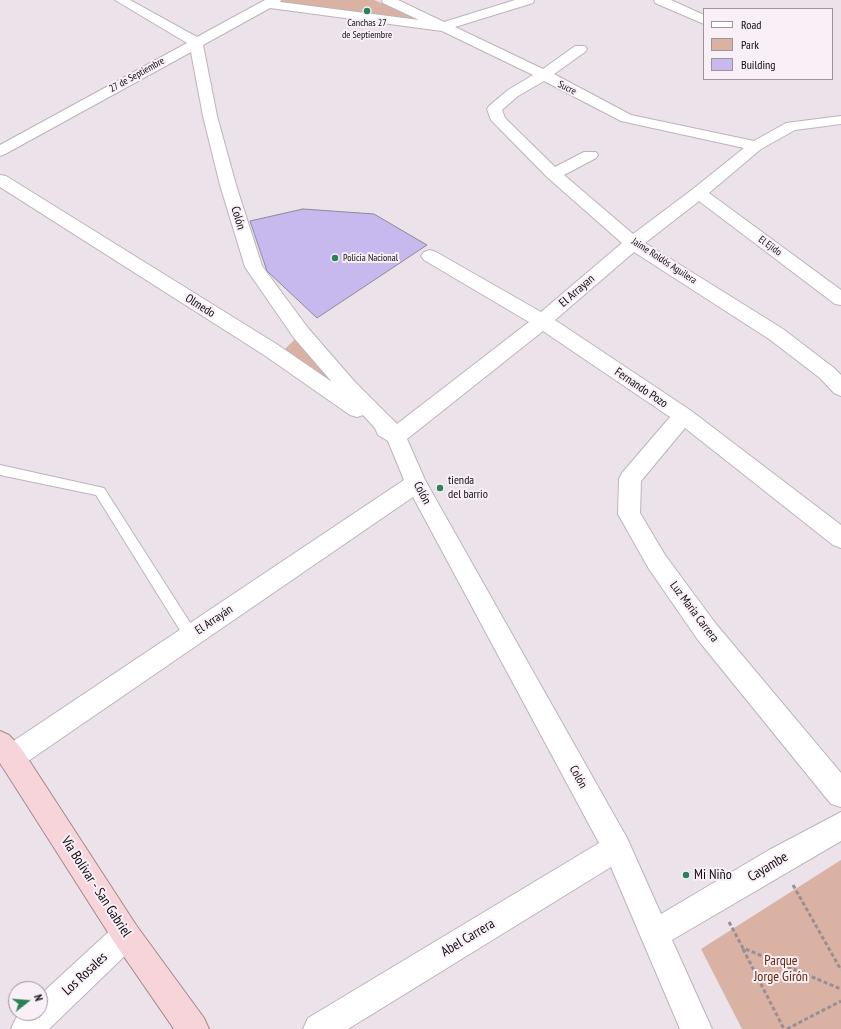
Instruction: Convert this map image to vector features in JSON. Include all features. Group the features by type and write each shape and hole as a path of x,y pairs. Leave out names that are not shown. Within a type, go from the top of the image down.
{"highway":[{"name":"Vía Bolívar - San Gabriel","path":"6,750 126,935 193,1029"}],"street":[{"path":"122,0 196,42"},
{"name":"Sucre","path":"388,0 441,27 544,75 626,118 756,146"},
{"path":"271,2 441,27 528,0"},
{"path":"660,0 703,20"},
{"name":"27 de Septiembre","path":"0,151 271,2"},
{"name":"Colón","path":"196,42 212,124 228,185 254,267 301,333 347,386 396,436 416,483 617,848 696,1029"},
{"path":"544,75 580,49"},
{"name":"Jaime Roldós Aguilera","path":"544,75 513,93 494,109 498,120 553,174 633,243 776,334 827,373 841,388"},
{"name":"El Arrayan","path":"396,436 542,321 633,243 699,193 756,146 790,126 841,120"},
{"path":"553,174 590,155"},
{"name":"Olmedo","path":"0,180 271,350 396,436"},
{"name":"El Ejido","path":"699,193 841,299"},
{"name":"Fernando Pozo","path":"430,256 542,321 683,416 841,538"},
{"path":"271,350 301,333"},
{"name":"Luz María Carrera","path":"683,416 630,479 629,514 656,562 707,632 841,794"},
{"name":"El Arrayán","path":"6,750 191,636 416,483"},
{"name":"Cayambe","path":"654,934 716,899 779,860 841,826"},
{"name":"Abel Carrera","path":"319,1029 617,848"},
{"name":"Los Rosales","path":"27,1029 126,935"}],"lane":[{"path":"0,470 100,491 191,636"}],"path":[{"path":"779,860 841,970"},
{"path":"716,899 785,1029 841,1001"},
{"path":"743,948 841,989"}],"green space":[{"name":"Canchas 27 de Septiembre","path":"277,0 374,0 432,24 270,4"},
{"path":"301,333 386,433 279,355"},
{"name":"Parque Jorge Girón","path":"841,860 841,1029 742,1029 701,949"}],"building":[{"name":"Policia Nacional","path":"303,209 374,214 427,245 317,318 267,271 250,221"}],"place":[{"name":"Canchas 27 de Septiembre","path":"367,11"},
{"name":"Policia Nacional","path":"335,258"},
{"name":"tienda del barrio","path":"440,488"},
{"name":"Mi Niño","path":"686,875"}]}
